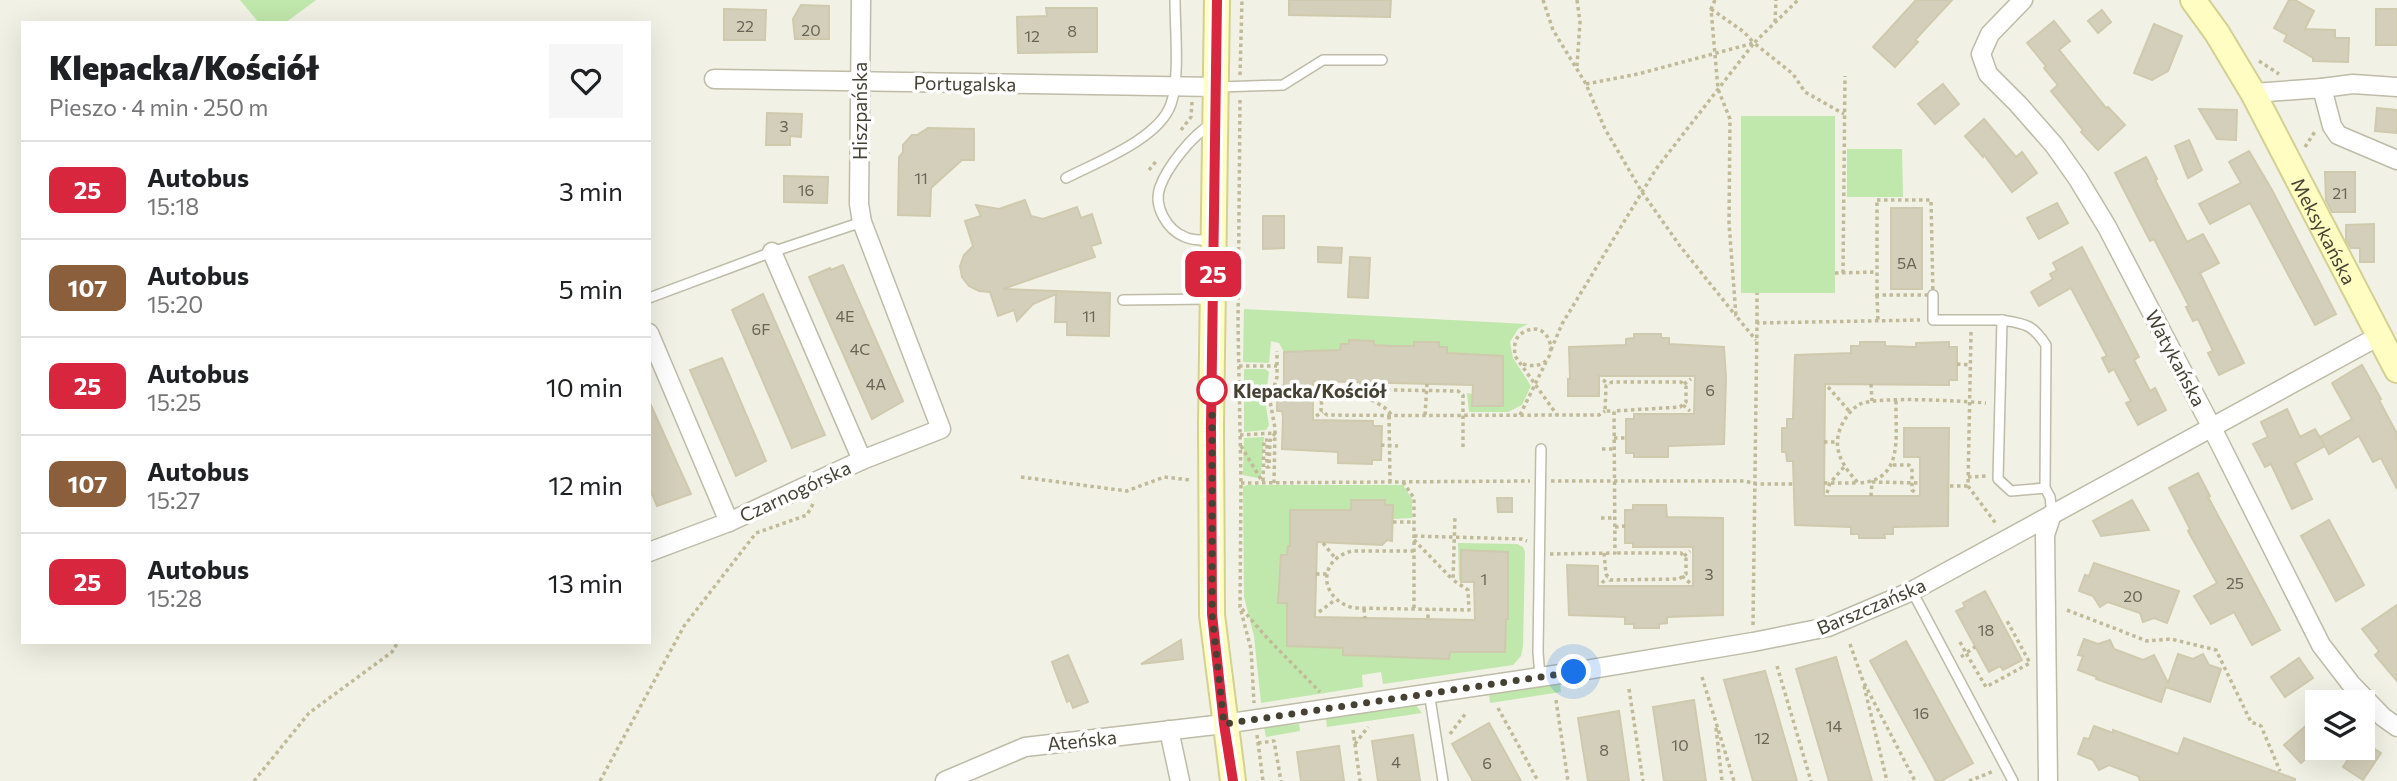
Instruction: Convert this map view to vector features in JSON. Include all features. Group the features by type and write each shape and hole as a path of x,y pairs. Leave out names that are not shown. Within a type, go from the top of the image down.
{"street":[{"name":"Hiszpańska","path":"861,0 859,204 862,222 941,429"},
{"path":"1217,0 1228,87 1215,122 1212,614 1233,781"},
{"name":"Watykańska","path":"2023,0 1990,34 1981,54 1988,74 2054,145 2107,227 2321,645 2351,684 2383,717 2397,727"},
{"name":"Meksykańska","path":"2193,0 2217,33 2253,93 2397,370"},
{"name":"Portugalska","path":"714,79 1228,87"},
{"path":"2253,93 2353,84 2397,87"},
{"path":"2322,88 2332,126 2338,135 2397,160"},
{"path":"772,251 862,460"},
{"name":"Barszczańska","path":"1224,724 1540,677 1828,627 1912,591 2379,336"},
{"path":"651,338 729,522"},
{"name":"Czarnogórska","path":"651,551 729,522 862,460 941,429"},
{"path":"2048,781 2045,535 2052,514"},
{"name":"Ateńska","path":"945,781 1025,747 1224,724"},
{"path":"1169,730 1180,781"}],"lane":[{"path":"1066,178 1136,142 1164,118 1175,86 1175,0"},
{"path":"1228,87 1283,85 1323,60 1381,60"},
{"path":"1214,239 1199,241 1172,229 1159,204 1159,189 1168,171 1200,131 1215,122"},
{"path":"651,297 772,251 862,222"},
{"path":"1933,295 1933,320 2002,320 2028,324 2046,345 2045,488 2050,497 2052,514"},
{"path":"1123,300 1213,299"},
{"path":"2002,320 1998,479 2011,492 2045,488"},
{"path":"1540,677 1541,449"},
{"path":"1912,591 2013,781"},
{"path":"1429,692 1443,781"}],"path":[{"path":"1242,0 1228,87 1241,435 1240,607 1251,649 1255,719 1263,781"},
{"path":"1543,0 1553,30 1586,84 1605,129 1642,192 1680,246 1757,341"},
{"path":"1577,0 1580,22 1577,69"},
{"path":"1715,0 1711,9 1718,89 1730,119 1729,223 1736,316"},
{"path":"1775,22 1776,0"},
{"path":"1520,415 1562,324 1656,169 1754,43 1798,0"},
{"path":"1711,9 1744,32 1793,74 1805,92 1844,114"},
{"path":"1586,84 1638,74 1754,43"},
{"path":"1843,272 1845,76"},
{"path":"1877,295 1933,295 1931,200 1877,200 1877,295 1878,321"},
{"path":"1835,273 1877,272"},
{"path":"1753,642 1757,293"},
{"path":"1972,319 1968,486 2001,529"},
{"path":"1757,323 1933,320"},
{"path":"1552,350 1549,338 1541,330 1530,329 1519,334 1514,344 1515,356 1557,415"},
{"path":"1274,483 1275,433 1270,401 1277,377 1276,351"},
{"path":"1523,364 1531,367 1547,360"},
{"path":"1957,364 1971,365"},
{"path":"1239,366 1277,366"},
{"path":"1646,376 1646,382"},
{"path":"1684,384 1691,379"},
{"path":"1603,380 1609,384"},
{"path":"1469,389 1461,393 1328,389 1322,395 1321,410 1327,415 1599,415 1605,411 1680,407 1686,402 1686,387 1681,382 1612,382 1606,386 1605,411"},
{"path":"1361,383 1360,390 1364,396 1385,407 1390,416 1390,482"},
{"path":"1425,415 1427,384"},
{"path":"1871,384 1871,401"},
{"path":"1318,385 1325,392"},
{"path":"1828,387 1850,412"},
{"path":"1461,393 1463,447"},
{"path":"1858,483 1844,467 1837,442 1850,412 1858,405 1871,401 1999,403"},
{"path":"1872,482 1883,476 1893,465 1896,401"},
{"path":"1683,405 1690,411"},
{"path":"1614,411 1615,553"},
{"path":"1317,416 1323,412"},
{"path":"1241,435 1275,433"},
{"path":"1263,483 1264,440 1268,440 1269,467 1270,441 1275,433"},
{"path":"1614,438 1626,438"},
{"path":"1824,442 1837,442"},
{"path":"1241,445 1263,483"},
{"path":"1381,446 1398,446"},
{"path":"1602,449 1614,449"},
{"path":"1893,465 1909,465 1912,468 1912,490 1916,493"},
{"path":"1827,493 1830,483 1844,467"},
{"path":"600,781 606,765 684,626 756,533 807,515 829,475"},
{"path":"1021,477 1127,491 1164,477 1199,481"},
{"path":"1241,483 1745,481 1756,484 1793,484"},
{"path":"1403,482 1414,498 1414,609"},
{"path":"1871,496 1872,482"},
{"path":"1824,483 1920,483"},
{"path":"1950,486 1968,486"},
{"path":"1453,580 1455,516"},
{"path":"1601,518 1615,518"},
{"path":"1393,522 1414,522"},
{"path":"1615,527 1625,526"},
{"path":"1414,538 1521,539 1530,543 1539,554 1681,553 1686,559 1686,574 1679,579 1610,580 1607,577"},
{"path":"1414,538 1453,580 1470,588 1471,617"},
{"path":"1323,543 1335,558"},
{"path":"1414,551 1352,551 1335,558 1328,570 1330,592 1343,606 1364,609 1469,610"},
{"path":"1684,556 1690,551"},
{"path":"1602,583 1607,577 1604,553"},
{"path":"1316,574 1328,574"},
{"path":"1682,576 1690,583"},
{"path":"1645,586 1646,579"},
{"path":"1319,612 1335,600"},
{"path":"1240,607 1324,696"},
{"path":"1364,609 1365,618"},
{"path":"1428,609 1428,618"},
{"path":"2067,610 2147,641 2171,639 2216,650 2251,722 2261,726 2280,771"},
{"path":"1960,642 1986,687 2030,663 2006,619"},
{"path":"254,781 309,713 392,652 397,644"},
{"path":"1850,644 1863,681 1887,781"},
{"path":"1959,658 1975,647"},
{"path":"1777,666 1811,781"},
{"path":"1702,677 1734,781"},
{"path":"1863,681 1915,781"},
{"path":"1629,689 1643,781"},
{"path":"1556,700 1568,781"},
{"path":"1498,708 1538,781"},
{"path":"1714,716 1722,781"},
{"path":"1355,744 1368,727"},
{"path":"1353,730 1360,781"},
{"path":"1258,743 1274,741 1281,781"},
{"path":"1969,781 2005,767"}],"green space":[{"path":"240,0 316,0 288,21 257,21"},
{"path":"1741,116 1835,116 1835,293 1741,293"},
{"path":"1847,149 1902,149 1903,197 1847,197"},
{"path":"1244,309 1528,324 1518,329 1510,342 1513,358 1531,386 1522,405 1508,412 1469,412 1467,393 1472,394 1473,406 1503,406 1504,389 1470,353 1447,353 1447,347 1439,347 1439,342 1414,342 1414,346 1383,352 1383,345 1374,345 1374,341 1350,340 1349,344 1341,344 1340,350 1284,352 1279,343 1271,341 1269,363 1243,362"},
{"path":"1244,369 1265,369 1269,372 1265,401 1269,425 1266,430 1244,432"},
{"path":"1264,437 1261,475 1257,478 1243,475 1244,438"},
{"path":"1403,485 1412,499 1412,518 1393,519 1393,506 1385,505 1385,501 1351,500 1351,510 1290,510 1290,546 1287,555 1281,555 1279,603 1287,603 1287,617 1320,648 1343,648 1343,655 1448,659 1450,652 1505,652 1509,585 1475,550 1462,550 1461,582 1458,543 1517,544 1523,547 1525,552 1521,656 1513,665 1383,684 1381,672 1362,675 1363,687 1261,703 1254,636 1244,597 1243,487"},
{"path":"1560,683 1561,692 1490,703 1489,694"},
{"path":"1415,704 1422,713 1327,727 1326,719"},
{"path":"1299,724 1300,731 1266,737 1264,727"}],"building":[{"path":"1289,0 1391,0 1390,17 1289,15"},
{"path":"1916,0 1952,0 1915,40 1918,42 1895,67 1873,47"},
{"path":"2289,0 2295,0 2314,11 2305,29 2335,30 2335,38 2349,38 2348,62 2313,61 2313,58 2284,41 2287,35 2274,28"},
{"path":"801,5 829,6 829,39 795,39 793,19"},
{"path":"1046,8 1097,8 1097,52 1018,53 1017,17 1047,16"},
{"path":"724,9 766,10 765,40 724,40"},
{"path":"2376,9 2397,9 2397,45 2376,45"},
{"path":"2102,10 2111,22 2098,33 2088,21"},
{"path":"2054,21 2070,41 2059,50 2106,108 2125,125 2098,150 2051,91 2058,85 2027,43"},
{"path":"2154,24 2182,36 2168,71 2152,80 2134,73"},
{"path":"1943,84 1959,104 1935,124 1918,104"},
{"path":"2377,108 2397,110 2397,133 2375,131"},
{"path":"2199,109 2237,110 2236,140 2217,139"},
{"path":"767,113 802,114 801,137 790,136 790,145 766,145"},
{"path":"1984,119 2016,157 2022,152 2037,173 2012,192 1984,155 1983,157 1965,136"},
{"path":"928,128 974,129 974,160 962,160 931,188 930,216 898,215 899,157 903,152 903,145 912,135"},
{"path":"2189,140 2202,170 2188,178 2175,146"},
{"path":"2249,151 2336,314 2315,325 2250,203 2210,224 2199,204 2241,183 2229,162"},
{"path":"2146,157 2187,242 2203,234 2219,263 2200,273 2244,363 2219,375 2208,353 2213,351 2198,319 2193,321 2186,307 2189,306 2154,239 2150,241 2115,173"},
{"path":"2325,172 2355,172 2355,212 2332,212 2326,200"},
{"path":"784,176 828,177 827,203 784,202"},
{"path":"1025,200 1031,216 1043,219 1077,207 1081,218 1092,214 1101,243 1091,246 1095,257 1003,289 1110,293 1109,336 1067,335 1067,322 1055,322 1056,294 1033,304 1017,321 1014,310 998,316 990,292 969,286 962,277 960,266 964,255 973,246 965,221 981,216 976,205 999,209"},
{"path":"2057,203 2068,223 2039,239 2027,218"},
{"path":"1891,208 1922,208 1922,289 1891,289"},
{"path":"1263,216 1284,216 1284,248 1263,249"},
{"path":"2374,224 2374,262 2360,262 2360,248 2351,248 2346,240 2346,225"},
{"path":"1318,247 1342,248 1341,263 1318,262"},
{"path":"2082,247 2139,357 2134,360 2150,391 2155,388 2166,410 2138,425 2126,403 2131,401 2114,369 2109,372 2102,358 2107,356 2071,288 2039,306 2031,292 2053,279 2050,274 2057,270 2053,263"},
{"path":"1350,257 1370,258 1368,298 1348,297"},
{"path":"843,265 903,401 872,419 809,277"},
{"path":"763,294 825,435 792,448 732,310"},
{"path":"1634,334 1661,334 1661,338 1669,338 1669,344 1724,347 1724,444 1668,446 1668,457 1634,457 1634,453 1626,453 1626,419 1634,419 1634,414 1694,414 1695,376 1599,376 1599,396 1568,396 1569,347 1626,345 1626,339 1634,338"},
{"path":"1349,340 1374,341 1374,345 1392,346 1414,346 1414,342 1439,342 1439,347 1447,347 1447,353 1503,356 1503,406 1472,406 1473,385 1313,381 1313,420 1373,421 1373,426 1382,426 1381,460 1372,460 1372,464 1338,463 1338,452 1282,449 1283,417 1282,411 1277,411 1277,390 1282,390 1284,383 1284,352 1340,350 1341,344 1349,344"},
{"path":"1860,342 1885,342 1885,346 1916,347 1916,343 1949,342 1949,347 1957,347 1957,380 1949,380 1949,385 1825,384 1824,496 1920,496 1920,457 1904,457 1904,428 1949,428 1948,526 1893,527 1893,534 1884,534 1885,538 1859,538 1859,534 1851,534 1851,527 1795,525 1793,461 1787,461 1786,452 1782,452 1782,428 1787,428 1787,419 1793,419 1795,355 1851,353 1851,346 1860,346"},
{"path":"722,358 766,461 736,476 690,370"},
{"path":"2362,365 2397,434 2397,489 2381,458 2373,462 2359,436 2329,454 2320,437 2352,419 2332,383"},
{"path":"651,405 691,494 657,506 651,492"},
{"path":"2287,409 2300,437 2315,429 2325,446 2295,463 2312,499 2292,509 2271,464 2265,467 2253,444 2268,437 2261,422"},
{"path":"2198,473 2210,496 2208,497 2280,630 2252,645 2234,612 2211,624 2194,596 2217,583 2188,531 2190,529 2169,488"},
{"path":"1497,498 1512,498 1512,512 1498,512"},
{"path":"1351,500 1385,500 1385,505 1393,505 1392,541 1387,540 1382,545 1317,542 1315,617 1475,620 1474,582 1461,582 1461,550 1508,552 1505,652 1450,652 1449,659 1343,655 1343,648 1287,646 1287,603 1278,603 1281,555 1287,555 1290,546 1290,510 1351,510"},
{"path":"2132,500 2149,530 2101,536 2093,521"},
{"path":"1633,505 1666,505 1667,517 1723,518 1723,615 1667,617 1667,623 1659,624 1659,628 1634,628 1634,624 1625,624 1625,617 1569,615 1567,565 1598,566 1598,586 1693,586 1693,547 1633,547 1633,543 1625,543 1625,510 1633,510"},
{"path":"2329,520 2364,585 2336,601 2301,536"},
{"path":"2094,563 2179,591 2167,623 2154,618 2143,622 2140,613 2108,602 2100,607 2093,596 2079,591 2085,575 2089,576"},
{"path":"1985,591 2022,660 2003,670 2000,666 1989,672 1956,611 1965,607 1963,603"},
{"path":"2397,605 2397,681 2375,655 2379,651 2362,629"},
{"path":"2084,639 2098,644 2110,640 2114,649 2143,660 2154,655 2168,683 2178,654 2193,659 2203,654 2209,665 2221,669 2210,702 2166,687 2161,702 2078,670 2083,656 2078,655"},
{"path":"1181,640 1183,659 1141,664"},
{"path":"1906,641 1973,763 1941,781 1936,781 1870,661"},
{"path":"1068,655 1088,702 1073,708 1070,700 1067,702 1052,662"},
{"path":"1836,657 1872,781 1829,781 1796,669"},
{"path":"2299,658 2313,678 2285,697 2271,677"},
{"path":"1765,671 1797,781 1753,781 1724,680"},
{"path":"1694,700 1706,781 1664,781 1653,707"},
{"path":"1619,711 1629,781 1588,781 1578,718"},
{"path":"1489,723 1521,781 1473,781 1452,744"},
{"path":"2094,726 2113,733 2113,730 2178,754 2184,738 2295,781 2140,781 2138,776 2109,765 2099,770 2093,760 2078,754 2084,738 2089,739"},
{"path":"2305,727 2305,760 2301,763 2284,745"},
{"path":"1413,735 1420,781 1378,781 1372,741"},
{"path":"1339,746 1344,781 1301,781 1297,752"},
{"path":"2375,749 2381,753 2363,780 2343,767 2348,760 2375,760"}],"bus line":[{"name":"25","path":"1217,0 1211,425 1212,614 1233,781"}],"place":[{"name":"Klepacka/Kościół","path":"1212,390"}],"route":[{"path":"1212,390 1212,614 1224,724 1574,672"}]}
